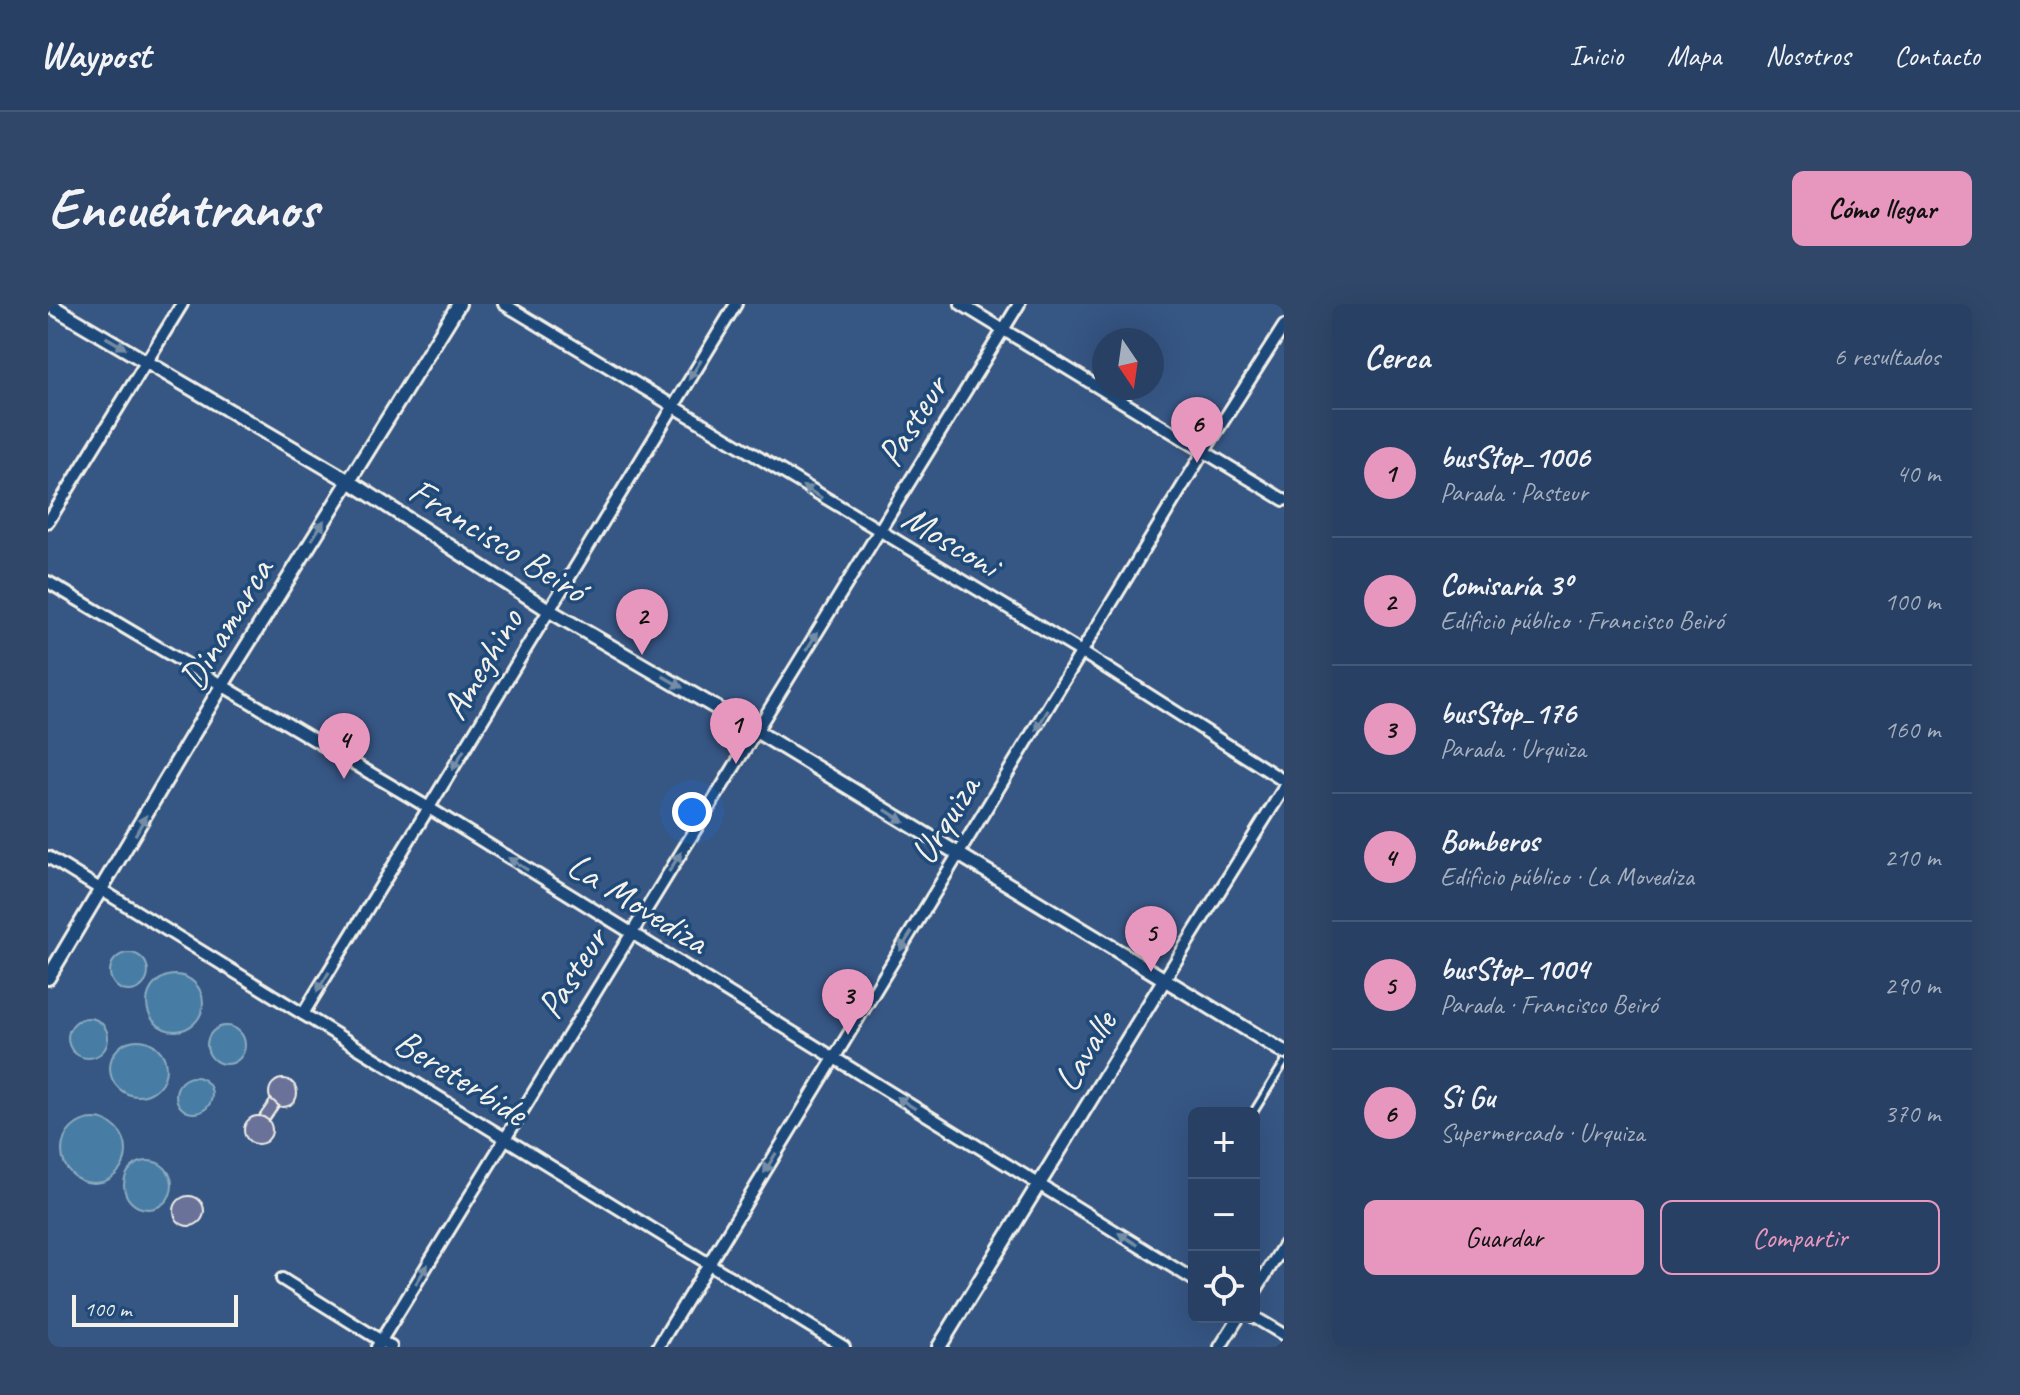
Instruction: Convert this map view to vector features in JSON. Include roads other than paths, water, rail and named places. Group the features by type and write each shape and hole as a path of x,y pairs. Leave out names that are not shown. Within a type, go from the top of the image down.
{"street":[{"name":"Francisco Beiró","path":"48,304 349,481 550,611 756,731 1284,1052"},
{"path":"48,522 182,304"},
{"name":"Dinamarca","path":"48,978 223,684 459,304"},
{"name":"Mosconi","path":"504,304 878,533 1083,653 1284,781"},
{"name":"Ameghino","path":"303,1014 736,304"},
{"path":"961,304 1284,500"},
{"name":"Pasteur","path":"383,1345 505,1139 1019,304"},
{"name":"Urquiza","path":"658,1347 1204,451 1284,326"},
{"name":"La Movediza","path":"48,582 429,808 1188,1276"},
{"name":"Lavalle","path":"939,1347 1284,788"},
{"name":"Bereterbide","path":"48,857 844,1347"},
{"path":"1260,1283 1284,1245"},
{"path":"282,1279 383,1345"},
{"path":"1260,1321 1284,1335"},
{"path":"1220,1347 1235,1323"}],"lane":[{"path":"1257,1107 1284,1063"}],"water":[{"path":"129,953 143,958 148,972 143,986 129,991 115,986 110,972 115,958"},
{"path":"175,975 195,983 203,1003 195,1023 175,1031 155,1023 147,1003 155,983"},
{"path":"88,1018 102,1024 108,1038 102,1052 88,1058 74,1052 68,1038 74,1024"},
{"path":"226,1026 239,1032 245,1045 239,1058 226,1064 213,1058 207,1045 213,1032"},
{"path":"138,1040 158,1048 166,1068 158,1088 138,1096 118,1088 110,1068 118,1048"},
{"path":"194,1077 207,1082 212,1095 207,1108 194,1113 181,1108 176,1095 181,1082"},
{"path":"94,1119 112,1125 120,1133 126,1151 120,1169 112,1177 94,1183 76,1177 68,1169 62,1151 68,1133 76,1125"},
{"path":"148,1161 165,1168 172,1185 165,1202 148,1209 131,1202 124,1185 131,1168"}],"place":[{"name":"Si Gu","path":"1197,463"},
{"name":"Comisaría 3º","path":"642,655"},
{"name":"busStop_1006","path":"736,764"},
{"name":"Bomberos","path":"344,779"},
{"name":"busStop_1004","path":"1151,972"},
{"name":"busStop_176","path":"848,1035"}]}
